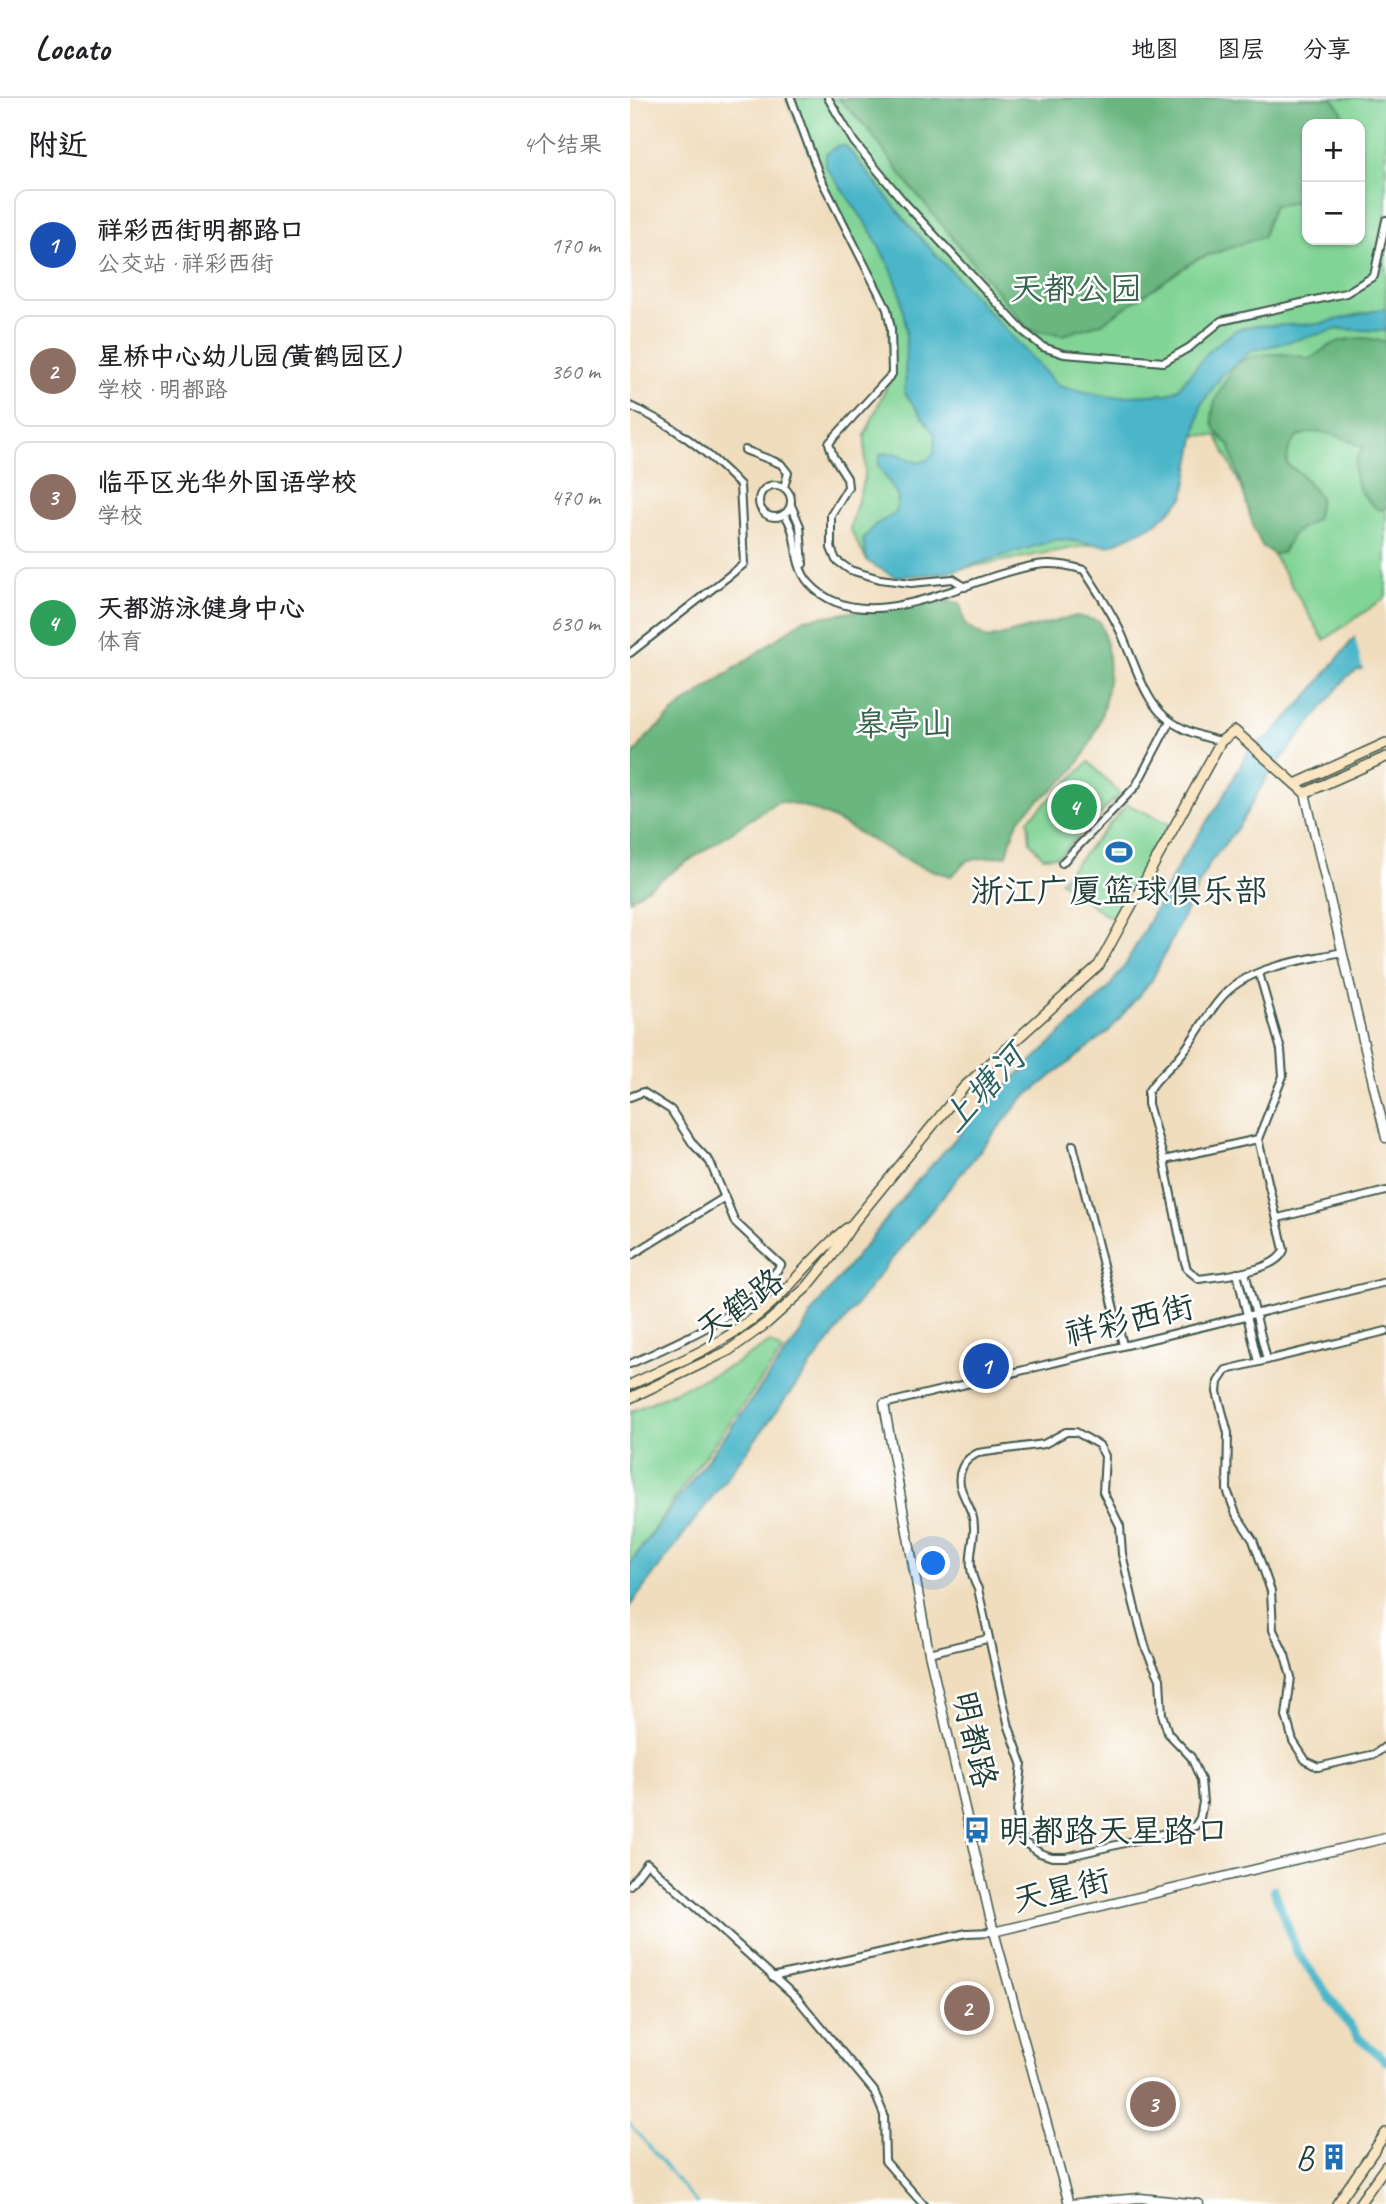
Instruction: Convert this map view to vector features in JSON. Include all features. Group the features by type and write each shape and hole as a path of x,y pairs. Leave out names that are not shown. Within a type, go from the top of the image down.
{"main road":[{"path":"1221,741 1234,731 1305,793 1386,757"},
{"name":"天鹤路","path":"630,1398 728,1351 767,1323 807,1287 854,1222 964,1087 1100,965 1221,741"},
{"path":"1295,784 1386,743"},
{"name":"天鹤路","path":"630,1385 709,1347 754,1318 794,1282 826,1244 854,1222"},
{"path":"1337,2204 1386,2133"},
{"path":"1359,2204 1386,2166"}],"street":[{"path":"791,98 820,177 876,282 887,309 891,329 892,374 830,443 833,456 847,478 848,487 831,515 831,548 836,560 850,570 911,583 953,579 965,587"},
{"path":"828,98 855,142 931,231 1023,331 1042,347 1064,354 1164,362 1190,347 1221,321 1346,293 1374,276 1386,220"},
{"path":"630,406 681,432 740,485 744,564 630,653"},
{"path":"745,450 781,464 788,473 784,487"},
{"path":"791,505 784,514 776,516 766,513 760,498 769,486 784,487 790,495 791,505 800,526 800,546 809,583"},
{"path":"784,514 794,530 796,554 809,583 828,597 863,609 935,598 1037,565 1061,564 1084,570 1122,635 1136,675 1169,723 1199,736 1221,741"},
{"path":"1062,863 1136,786 1169,723"},
{"path":"1305,793 1386,1138"},
{"path":"1259,973 1281,1050 1283,1076 1258,1139 1285,1244 1282,1256 1241,1273 1199,1279 1188,1269 1164,1160 1147,1104 1148,1092 1182,1054 1222,997 1246,978 1259,973 1342,952"},
{"path":"630,1097 643,1092 671,1110 692,1144 710,1162 735,1222 782,1265 766,1287 719,1323 630,1364"},
{"path":"1164,1160 1258,1139"},
{"path":"1073,1145 1123,1345"},
{"path":"1278,1218 1386,1191"},
{"path":"630,1256 725,1197"},
{"path":"1241,1273 1255,1314 1266,1360"},
{"path":"1241,1273 1247,1316 1258,1362"},
{"name":"祥彩西街","path":"884,1404 1386,1282"},
{"path":"1386,1331 1226,1370 1218,1382 1217,1392 1227,1433 1227,1490 1236,1514 1259,1555 1270,1591 1273,1630 1289,1667 1288,1726 1300,1753 1306,1761 1318,1767 1375,1754 1386,1746"},
{"name":"明都路","path":"884,1404 929,1653 993,1932 1069,2204"},
{"path":"1066,1432 1076,1433 1099,1445 1105,1456 1103,1492 1120,1526 1122,1555 1134,1605 1146,1649 1160,1679 1165,1724 1168,1733 1191,1758 1201,1780 1203,1802 1200,1818 1195,1826 1066,1857 1052,1857 1025,1843 1017,1826 1022,1763 1009,1727 1000,1678 988,1639 969,1559 973,1515 961,1490 961,1468 968,1458 978,1454 1044,1444 1066,1432"},
{"path":"929,1653 988,1639"},
{"name":"天星街","path":"993,1932 1386,1839"},
{"path":"630,1885 647,1863 797,1998 874,2091 884,2115 886,2161 923,2204"},
{"path":"772,1977 967,1933 993,1932"},
{"path":"1069,2204 1140,2198 1199,2204"}],"green space":[{"name":"天都公园","path":"786,98 1386,98 1386,597 1324,640 1273,554 1217,436 1195,435 1184,497 1156,524 1095,544 932,574 867,561 850,529 865,474 865,435 892,374 888,313 820,177"},
{"path":"838,98 1330,98 1336,102 1346,119 1302,119 1302,201 1273,206 1263,237 1197,259 1102,323 1063,335 1029,330 904,179 868,129"},
{"path":"1365,338 1386,342 1386,509 1379,510 1372,504 1356,482 1355,465 1363,448 1327,433 1304,434 1295,440 1289,449 1287,464 1302,475 1320,497 1317,518 1293,534 1282,553 1273,554 1262,546 1254,529 1229,444 1213,424 1213,408 1219,392 1236,365 1243,360 1272,354 1310,359 1335,343"},
{"name":"皋亭山","path":"932,600 960,603 965,625 988,639 1076,616 1099,621 1105,639 1108,658 1106,697 1094,735 1069,776 1022,816 1007,855 968,860 951,876 898,856 815,810 778,801 630,900 630,759 647,737 681,706 805,619"},
{"path":"1089,762 1120,794 1059,856 1043,857 1030,842 1028,820"},
{"name":"浙江广厦篮球俱乐部","path":"1127,804 1169,824 1120,918 1106,915 1060,881"},
{"path":"770,1342 783,1351 698,1465 630,1564 630,1412 735,1364"}],"water":[{"path":"838,145 846,146 915,232 1058,386 1110,397 1168,394 1178,389 1211,349 1236,330 1252,326 1319,324 1386,308 1386,331 1339,329 1251,351 1222,375 1201,405 1184,497 1156,524 1109,546 1058,539 946,573 895,577 867,561 863,540 875,525 896,513 898,496 878,465 881,454 896,453 918,463 927,460 934,453 935,435 905,393 906,329 900,292 892,271 868,226 826,167 826,154"},
{"path":"1355,637 1386,661 1358,670 1347,677 1267,777 1239,826 1209,864 1152,980 1108,1032 1021,1100 882,1271 630,1606 630,1564 800,1334 815,1308 913,1186 982,1109 1107,990 1126,964 1183,857 1220,803 1251,746 1270,736 1306,698"}],"pier":[{"path":"1386,624 1386,663 1363,670 1354,633"}],"waterway":[{"path":"1274,1890 1297,1952 1358,2037 1386,2061"},
{"path":"630,2124 697,2204"}],"place":[{"name":"天都游泳健身中心","path":"1074,807"},
{"name":"浙江广厦篮球俱乐部","path":"1119,852"},
{"name":"祥彩西街明都路口","path":"986,1366"},
{"name":"明都路天星路口","path":"977,1830"},
{"name":"星桥中心幼儿园(黄鹤园区)","path":"967,2008"},
{"name":"临平区光华外国语学校","path":"1153,2104"},
{"name":"B","path":"1334,2157"}],"water label":[{"name":"上塘河","path":"983,1088"}]}
